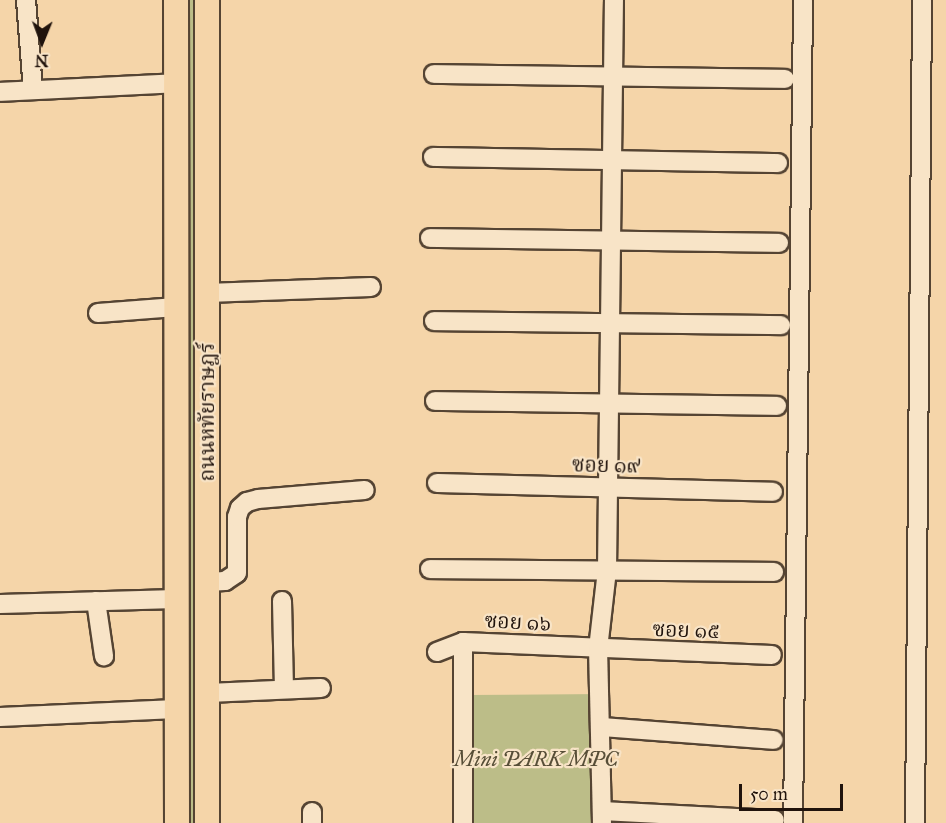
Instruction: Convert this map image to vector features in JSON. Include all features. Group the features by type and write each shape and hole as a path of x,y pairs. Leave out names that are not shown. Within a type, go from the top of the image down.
{"main road":[{"name":"ถนนหทัยราษฎร์","path":"176,0 177,823"},
{"name":"ถนนหทัยราษฎร์","path":"207,0 207,823"}],"street":[{"path":"26,0 33,90"},
{"path":"614,0 607,570 598,649 602,817 784,821 803,0"},
{"path":"915,823 922,0"},
{"path":"434,74 785,79"},
{"path":"0,92 176,83"},
{"path":"434,157 778,163"},
{"path":"430,238 779,243"},
{"path":"207,293 371,287"},
{"path":"98,313 176,307"},
{"path":"434,321 781,324"},
{"path":"435,401 777,406"},
{"name":"ซอย ๑๙","path":"437,483 773,492"},
{"path":"208,582 225,581 237,573 237,517 240,508 247,502 258,499 365,490"},
{"path":"430,569 774,572"},
{"path":"0,604 176,599"},
{"path":"96,601 104,656"},
{"path":"282,601 284,689"},
{"path":"463,642 463,823"},
{"name":"ซอย ๑๖","path":"437,652 463,642 598,649"},
{"name":"ซอย ๑๕","path":"598,649 772,655"},
{"path":"208,693 321,688"},
{"path":"0,717 176,709"},
{"path":"601,727 774,740"}],"green space":[{"path":"183,0 200,0 201,823 184,823"},
{"name":"Mini PARK MPC","path":"606,694 604,823 468,823 468,695"}]}
